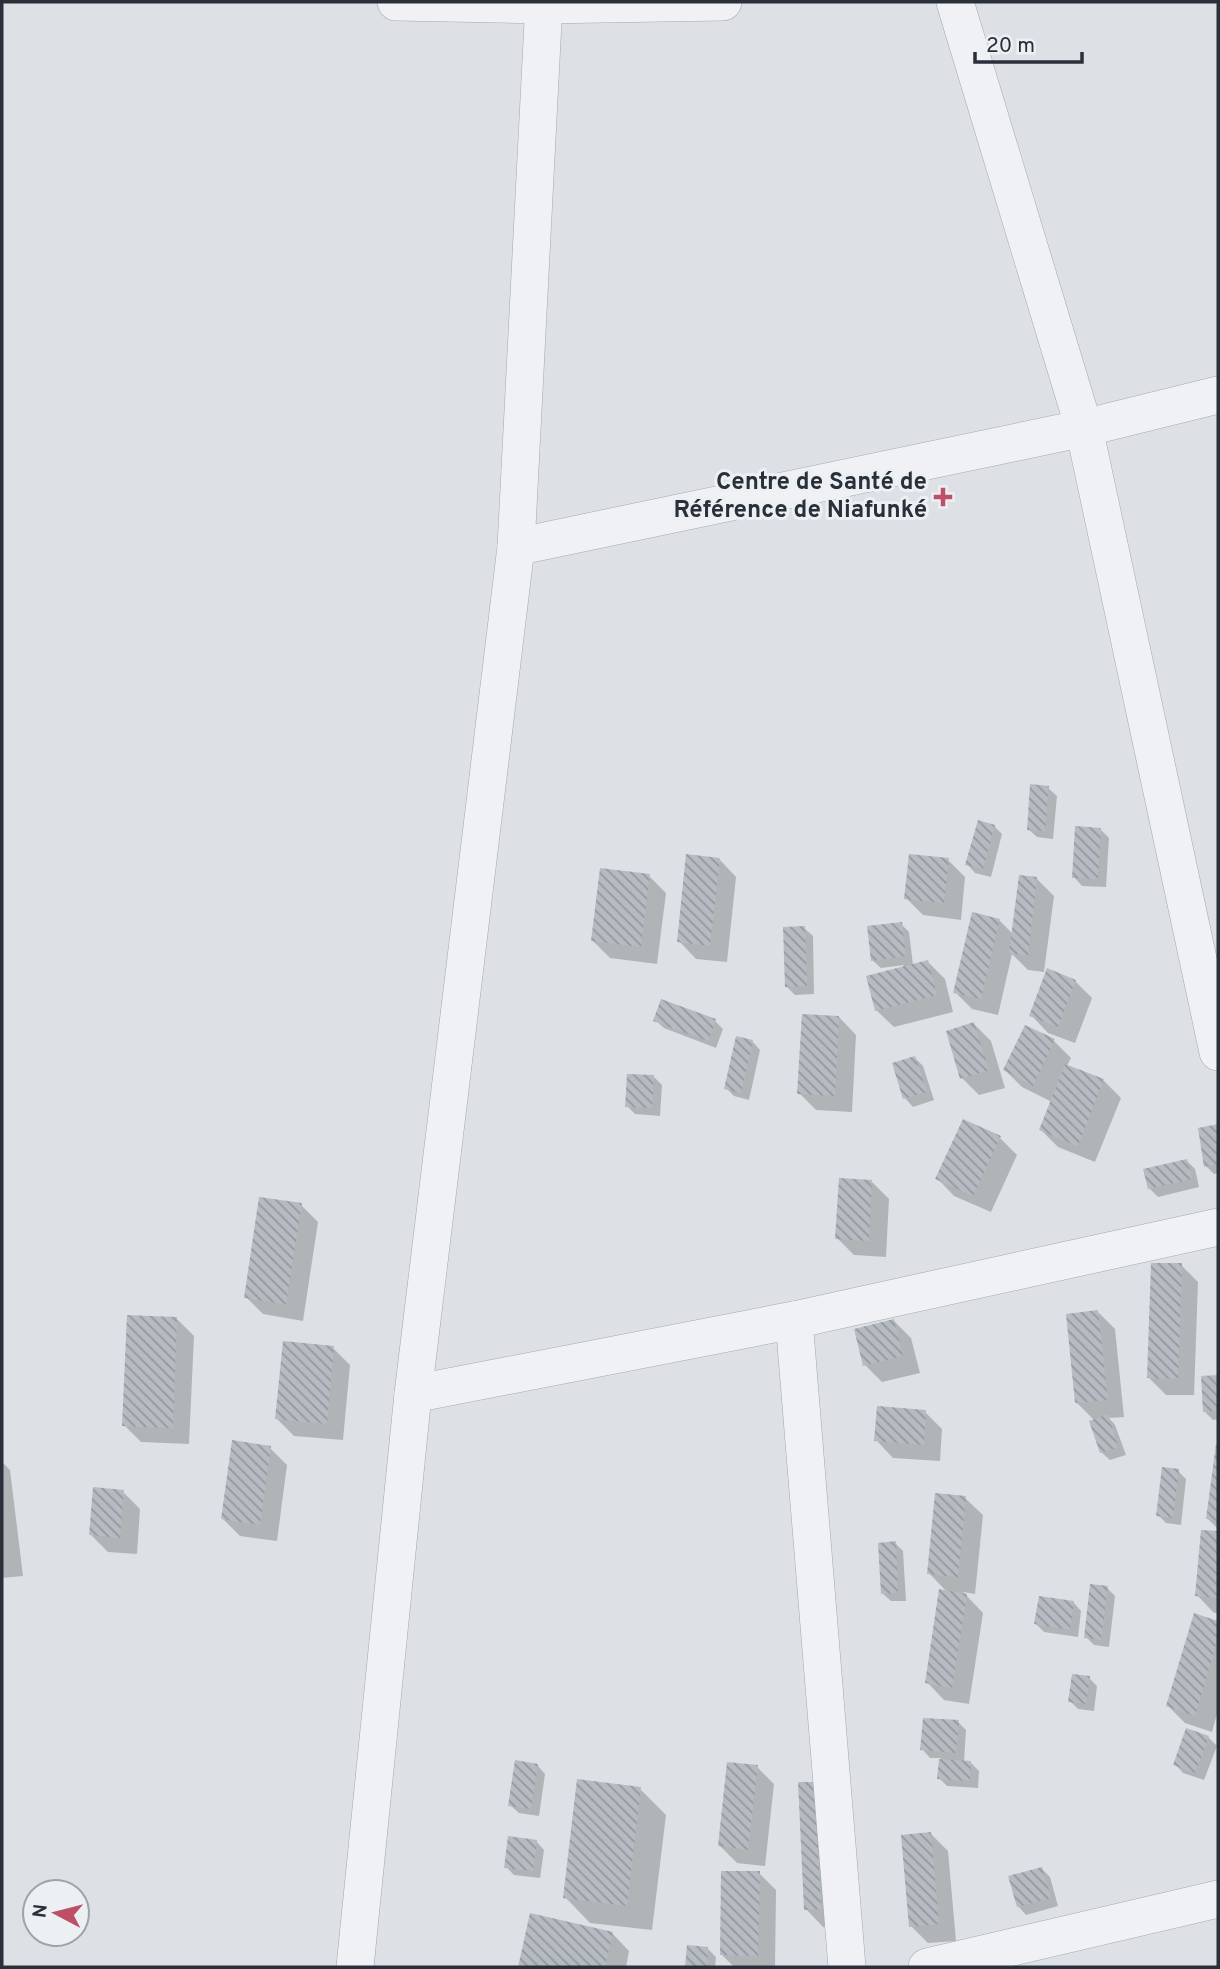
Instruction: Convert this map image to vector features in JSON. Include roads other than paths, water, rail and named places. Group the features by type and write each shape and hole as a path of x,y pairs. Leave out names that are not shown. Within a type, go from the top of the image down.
{"street":[{"path":"396,2 723,2"},
{"path":"955,2 1084,428 1218,1052"},
{"path":"355,1967 413,1394 516,547 544,3"},
{"path":"516,547 1084,428 1218,395"},
{"path":"413,1394 794,1320 1218,1227"},
{"path":"794,1320 847,1967"},
{"path":"927,1967 1218,1899"}],"place":[{"name":"Centre de Santé de Référence de Niafunké","path":"943,497"}]}
